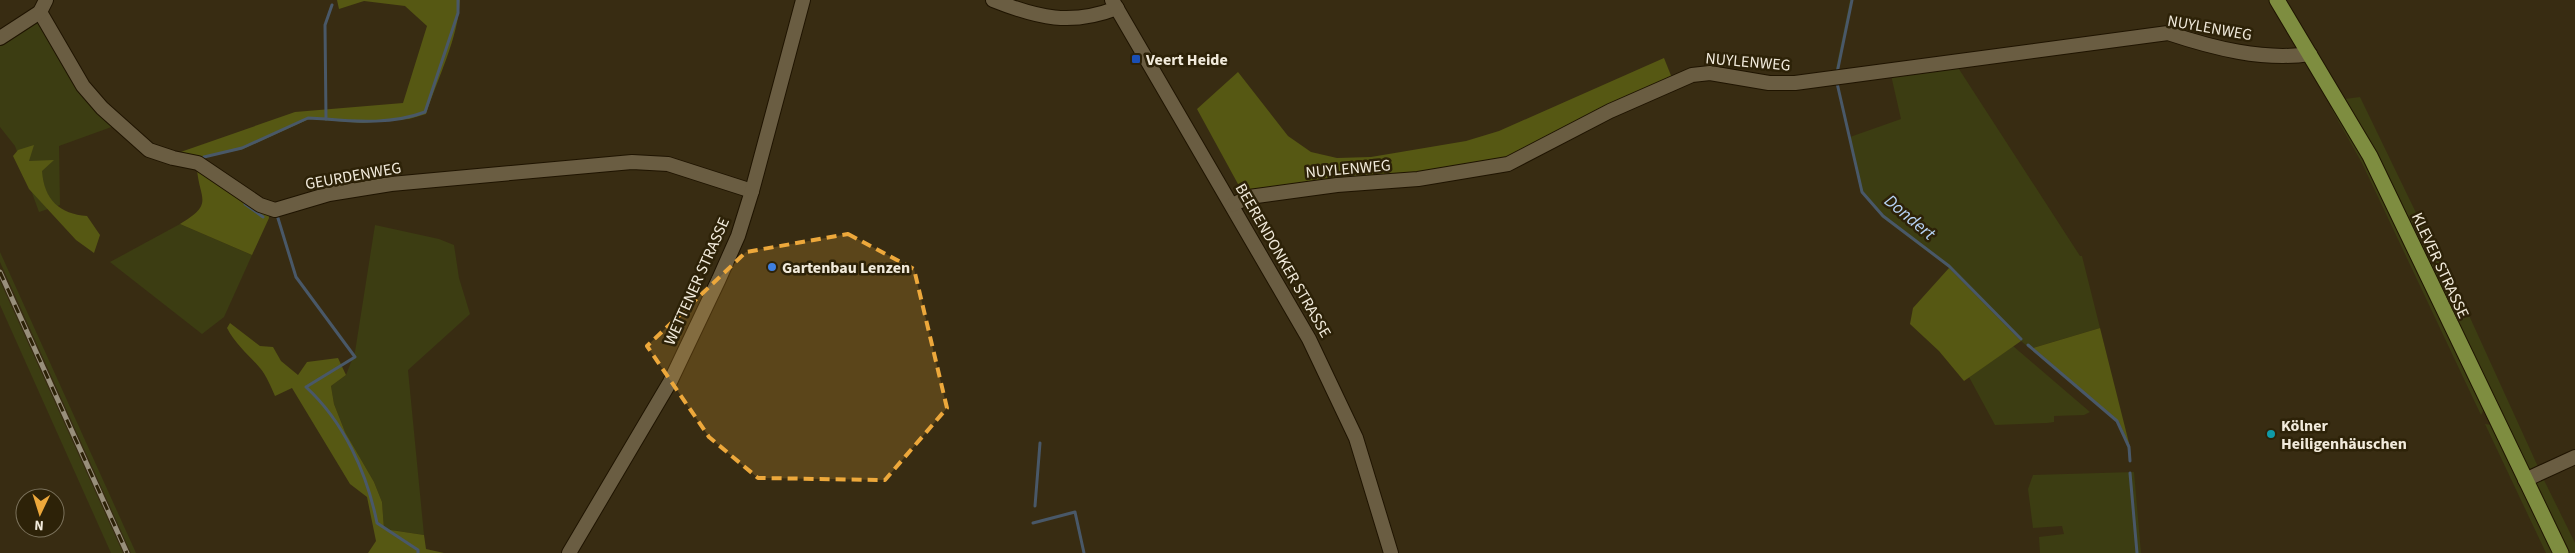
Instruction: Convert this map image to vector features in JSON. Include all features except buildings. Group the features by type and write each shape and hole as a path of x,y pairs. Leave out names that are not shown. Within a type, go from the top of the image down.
{"main road":[{"name":"KLEVER STRASSE","path":"2277,0 2370,156 2561,553"}],"street":[{"name":"WETTENER STRASSE","path":"568,553 670,382 738,236 752,191 803,0"},
{"path":"993,0 1042,16 1074,20 1094,17 1115,4"},
{"name":"BEERENDONKER STRASSE","path":"1115,4 1309,338 1333,386 1365,464 1392,553"},
{"name":"GEURDENWEG","path":"43,6 83,86 102,108 149,150 173,158 198,163 260,205 275,210 329,194 390,184 632,162 668,164 752,191"},
{"path":"0,38 43,6"},
{"name":"NUYLENWEG","path":"1232,205 1250,197 1276,193 1418,179 1508,164 1610,111 1692,75 1720,74 1769,83 1795,83 2168,33 2213,48 2292,57 2310,54"},
{"path":"2525,480 2575,457"}],"highlighted area":[{"path":"848,234 914,269 947,408 885,480 758,478 709,437 647,346 746,252"}],"shaded area":[{"path":"337,0 460,0 452,43 426,114 409,119 363,123 309,119 243,149 206,157 204,161 172,155 295,112 403,103 427,26 405,6 364,1 339,9"},
{"path":"1850,0 1853,0 1838,73 1835,73"},
{"path":"37,19 117,125 59,146 60,205 39,212 15,146 0,127 0,42"},
{"path":"1664,58 1672,78 1507,161 1244,195 1197,109 1238,72 1288,136 1311,152 1337,158 1371,157 1466,141 1499,131"},
{"path":"1957,66 2080,256 2082,256 2100,328 2033,348 2119,422 2130,447 2131,463 2124,434 2117,422 2021,341 1949,268 1883,218 1861,193 1837,82 1850,137 1901,119 1891,75"},
{"path":"2360,97 2464,312 2467,311 2539,469 2532,470 2526,467 2381,164 2345,99"},
{"path":"2335,105 2368,162 2484,409 2481,415 2362,163 2331,108"},
{"path":"34,145 29,161 54,160 42,171 46,190 55,204 61,209 77,215 87,216 100,235 94,253 76,240 29,189 13,156 18,150"},
{"path":"197,170 268,211 269,218 252,255 180,224 191,217 201,206 202,195"},
{"path":"180,224 252,255 224,317 202,334 110,262"},
{"path":"375,225 439,239 454,245 459,278 470,314 408,370 424,535 384,529 382,502 374,482 345,432 334,404 331,386 346,375 355,352"},
{"path":"0,252 136,553 131,553 0,262"},
{"path":"1949,268 2021,341 1964,381 1939,351 1910,324 1913,308"},
{"path":"0,281 123,553 111,553 0,305"},
{"path":"230,323 260,346 273,347 281,361 298,375 307,362 338,358 346,375 331,386 334,404 345,432 374,482 382,502 384,529 424,535 426,549 444,553 368,553 376,541 367,497 350,484 292,388 275,396 262,371 238,344 227,328"},
{"path":"2100,328 2130,447 2119,422 2033,348"},
{"path":"2013,346 2090,412 2084,415 2054,416 2054,422 2047,423 1995,425 1969,377"},
{"path":"2485,424 2492,425 2555,553 2546,553"},
{"path":"2134,472 2141,553 2040,553 2039,537 2064,534 2062,526 2033,528 2028,489 2033,475"},
{"path":"2542,476 2575,543 2575,553 2568,553 2536,490 2537,483"}],"waterway":[{"path":"326,119 388,120 401,119 425,112 458,13 458,0"},
{"name":"Dondert","path":"1837,73 1852,0"},
{"path":"204,157 242,148 308,118 326,119 325,25 332,5"},
{"name":"Dondert","path":"1837,83 1862,192 1883,216 1949,266 2021,339"},
{"path":"245,204 263,217"},
{"path":"277,215 296,277 355,357 306,387 332,416 352,449 367,486 377,523 418,550 418,553"},
{"name":"Dondert","path":"2028,345 2117,421 2129,447 2130,461"},
{"path":"1035,506 1040,443"},
{"name":"Dondert","path":"2130,473 2137,553"},
{"path":"1033,523 1075,512 1084,553"}],"railway":[{"path":"0,272 127,553"}],"place":[{"name":"Veert Heide","path":"1136,59"},
{"name":"Gartenbau Lenzen","path":"772,267"},
{"name":"Kölner Heiligenhäuschen","path":"2271,434"}]}
